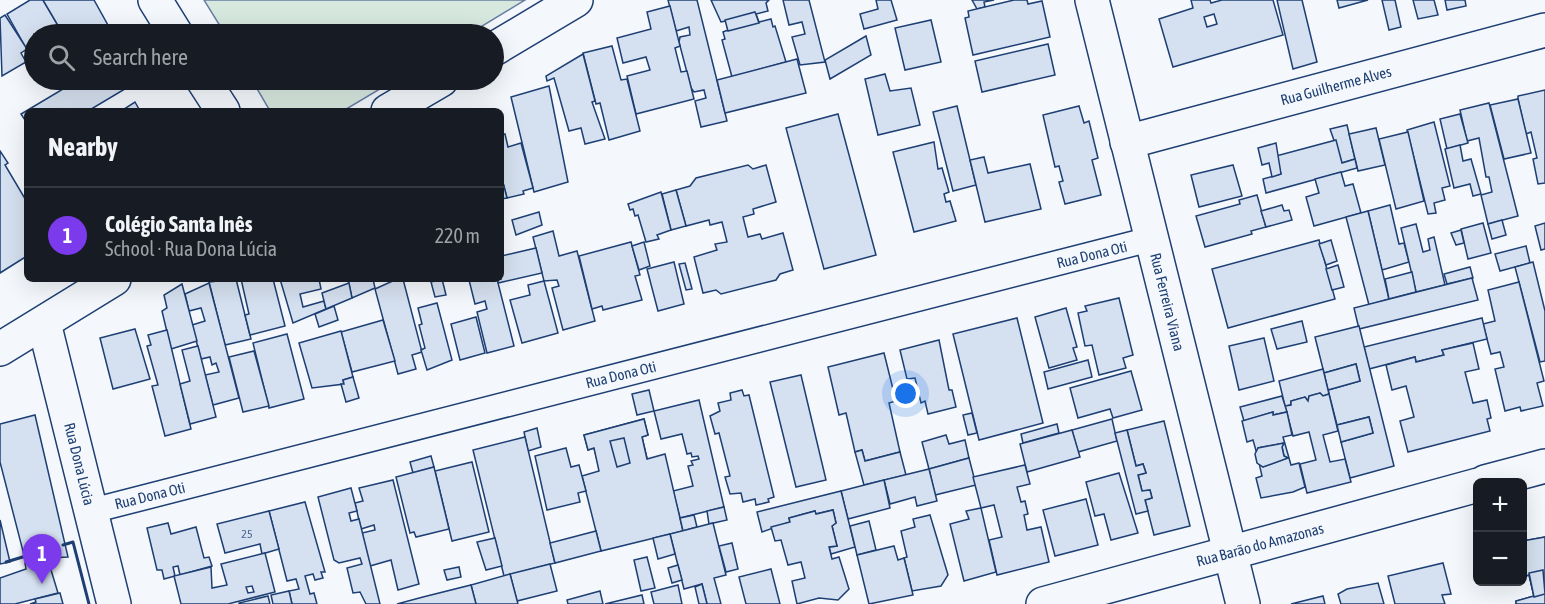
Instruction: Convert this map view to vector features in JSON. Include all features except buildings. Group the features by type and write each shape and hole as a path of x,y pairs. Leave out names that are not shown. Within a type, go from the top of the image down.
{"street":[{"path":"155,0 170,24"},
{"path":"504,43 576,0"},
{"name":"Rua Ferreira Viana","path":"1092,0 1243,604"},
{"name":"Rua Guilherme Alves","path":"1127,142 1545,30"},
{"path":"209,90 221,108"},
{"path":"393,108 424,90"},
{"name":"Rua Dona Oti","path":"91,511 1151,239"},
{"path":"0,349 109,282"},
{"name":"Rua Dona Lúcia","path":"44,323 114,604"},
{"path":"1503,478 1545,466"},
{"name":"Rua Barão do Amazonas","path":"1042,604 1473,486"}],"shaded area":[{"path":"204,0 525,0 485,24 219,24"},
{"path":"258,90 378,90 348,108 268,108"}],"wall":[{"path":"63,545 73,542 89,604"},
{"path":"6,562 26,556"}],"place":[{"name":"Colégio Santa Inês","path":"42,584"}]}
